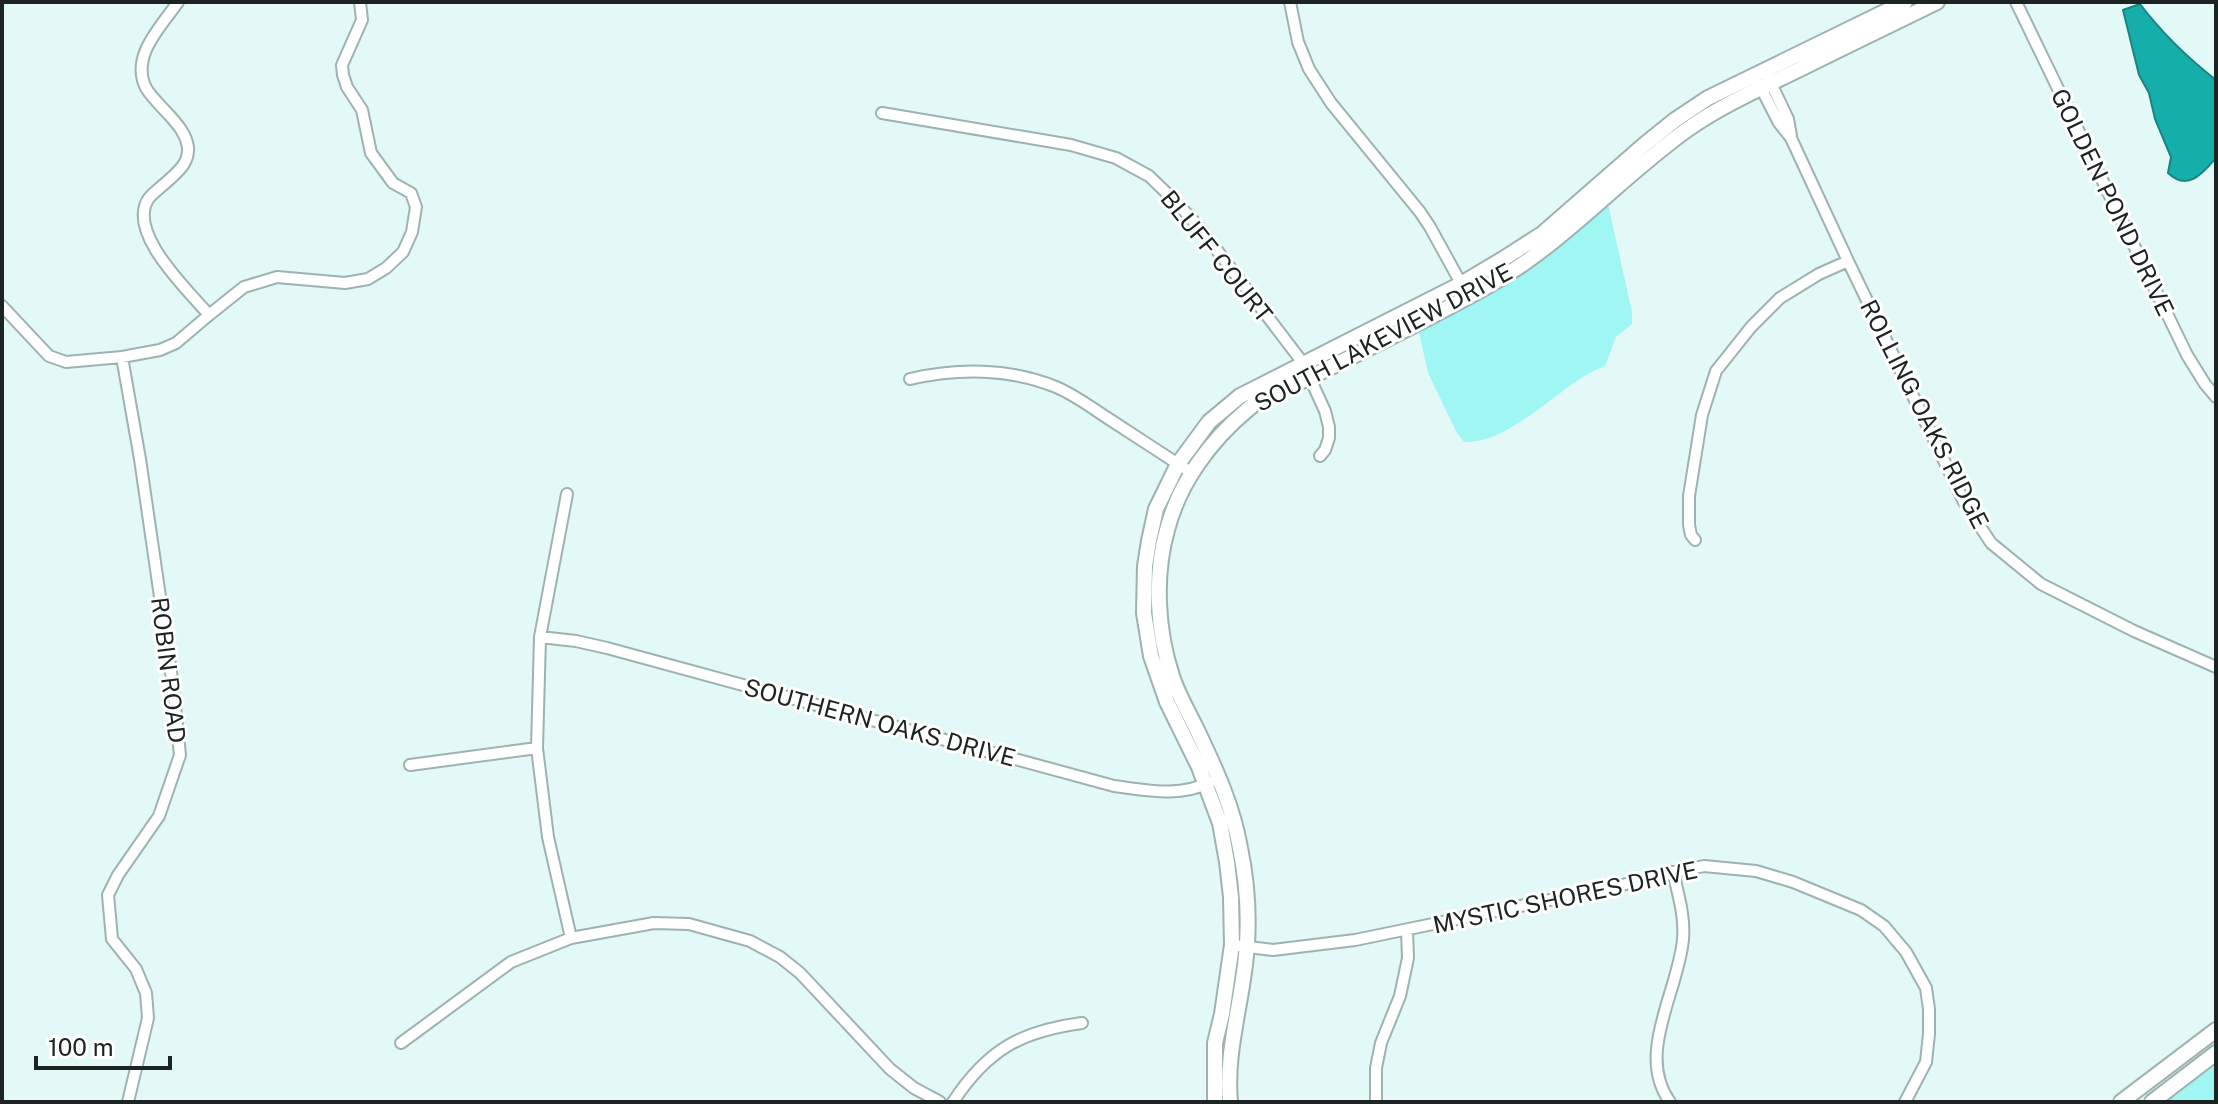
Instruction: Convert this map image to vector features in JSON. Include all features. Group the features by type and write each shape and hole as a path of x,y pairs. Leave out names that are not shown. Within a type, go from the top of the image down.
{"street":[{"path":"178,2 144,51 141,66 147,89 181,129 188,153 184,166 148,199 144,214 145,229 156,251 209,315"},
{"path":"2,306 49,356 66,362 122,357 160,350 176,343 244,287 277,277 345,283 368,279 386,268 403,252 412,232 416,207 411,193 393,183 371,153 362,110 343,75 342,65 362,20 360,2"},
{"path":"1290,2 1298,42 1309,69 1331,103 1420,212 1464,290"},
{"name":"SOUTH LAKEVIEW DRIVE","path":"1215,1102 1215,1043 1248,909 1235,821 1157,676 1144,613 1145,566 1156,509 1178,464 1209,422 1240,396 1303,363 1464,290 1489,286 1561,236 1609,185 1689,128 1763,79 1905,2"},
{"name":"SOUTH LAKEVIEW DRIVE","path":"1763,79 1937,2"},
{"name":"GOLDEN POND DRIVE","path":"2016,2 2187,355 2216,397"},
{"name":"ROLLING OAKS RIDGE","path":"1763,79 1779,123 1791,138 1964,502 1991,543 2041,584 2134,631 2216,667"},
{"name":"BLUFF COURT","path":"882,113 1071,145 1116,158 1149,176 1200,228 1303,363 1329,427 1329,438 1320,456"},
{"path":"1695,540 1689,525 1689,496 1702,415 1716,371 1751,327 1780,298 1819,274 1848,261"},
{"name":"SOUTH LAKEVIEW DRIVE","path":"1212,781 1175,683 1162,632 1159,577 1166,533 1180,493 1222,432 1249,407 1274,391 1309,378 1464,290"},
{"name":"ROBIN ROAD","path":"122,357 173,686 180,755 159,816 118,875 108,895 112,939 136,969 146,993 148,1018 128,1102"},
{"path":"910,379 936,373 969,371 1001,373 1042,382 1084,402 1192,473"},
{"path":"567,494 540,637 537,748 548,837 571,938"},
{"name":"SOUTHERN OAKS DRIVE","path":"540,637 607,648 1114,786 1165,793 1212,781"},
{"path":"410,765 537,748"},
{"name":"MYSTIC SHORES DRIVE","path":"1239,946 1273,950 1407,930 1704,866 1756,871 1793,882 1861,910 1884,926 1906,952 1926,988 1929,1009 1926,1062 1905,1102"},
{"path":"1670,1102 1663,1093 1658,1072 1657,1039 1684,936 1673,872"},
{"path":"401,1043 511,962 571,938 654,923 689,924 750,941 780,957 800,973 890,1069 914,1088 940,1102"},
{"path":"1376,1102 1376,1068 1381,1043 1400,996 1408,958 1407,930"},
{"name":"SOUTH LAKEVIEW DRIVE","path":"1230,1102 1229,1065 1239,946"},
{"path":"953,1102 980,1067 1023,1036 1082,1023"},
{"path":"2121,1102 2216,1030"},
{"path":"2152,1102 2216,1053"}],"shaded area":[{"path":"2140,4 2176,45 2216,80 2216,158 2189,181 2182,181 2168,173 2171,157 2155,119 2149,93 2139,75 2123,10"},
{"path":"1608,204 1632,324 1616,337 1605,366 1586,375 1511,428 1480,441 1464,442 1428,373 1418,328 1529,266 1574,234"},
{"path":"2216,1055 2216,1102 2147,1102"}]}
